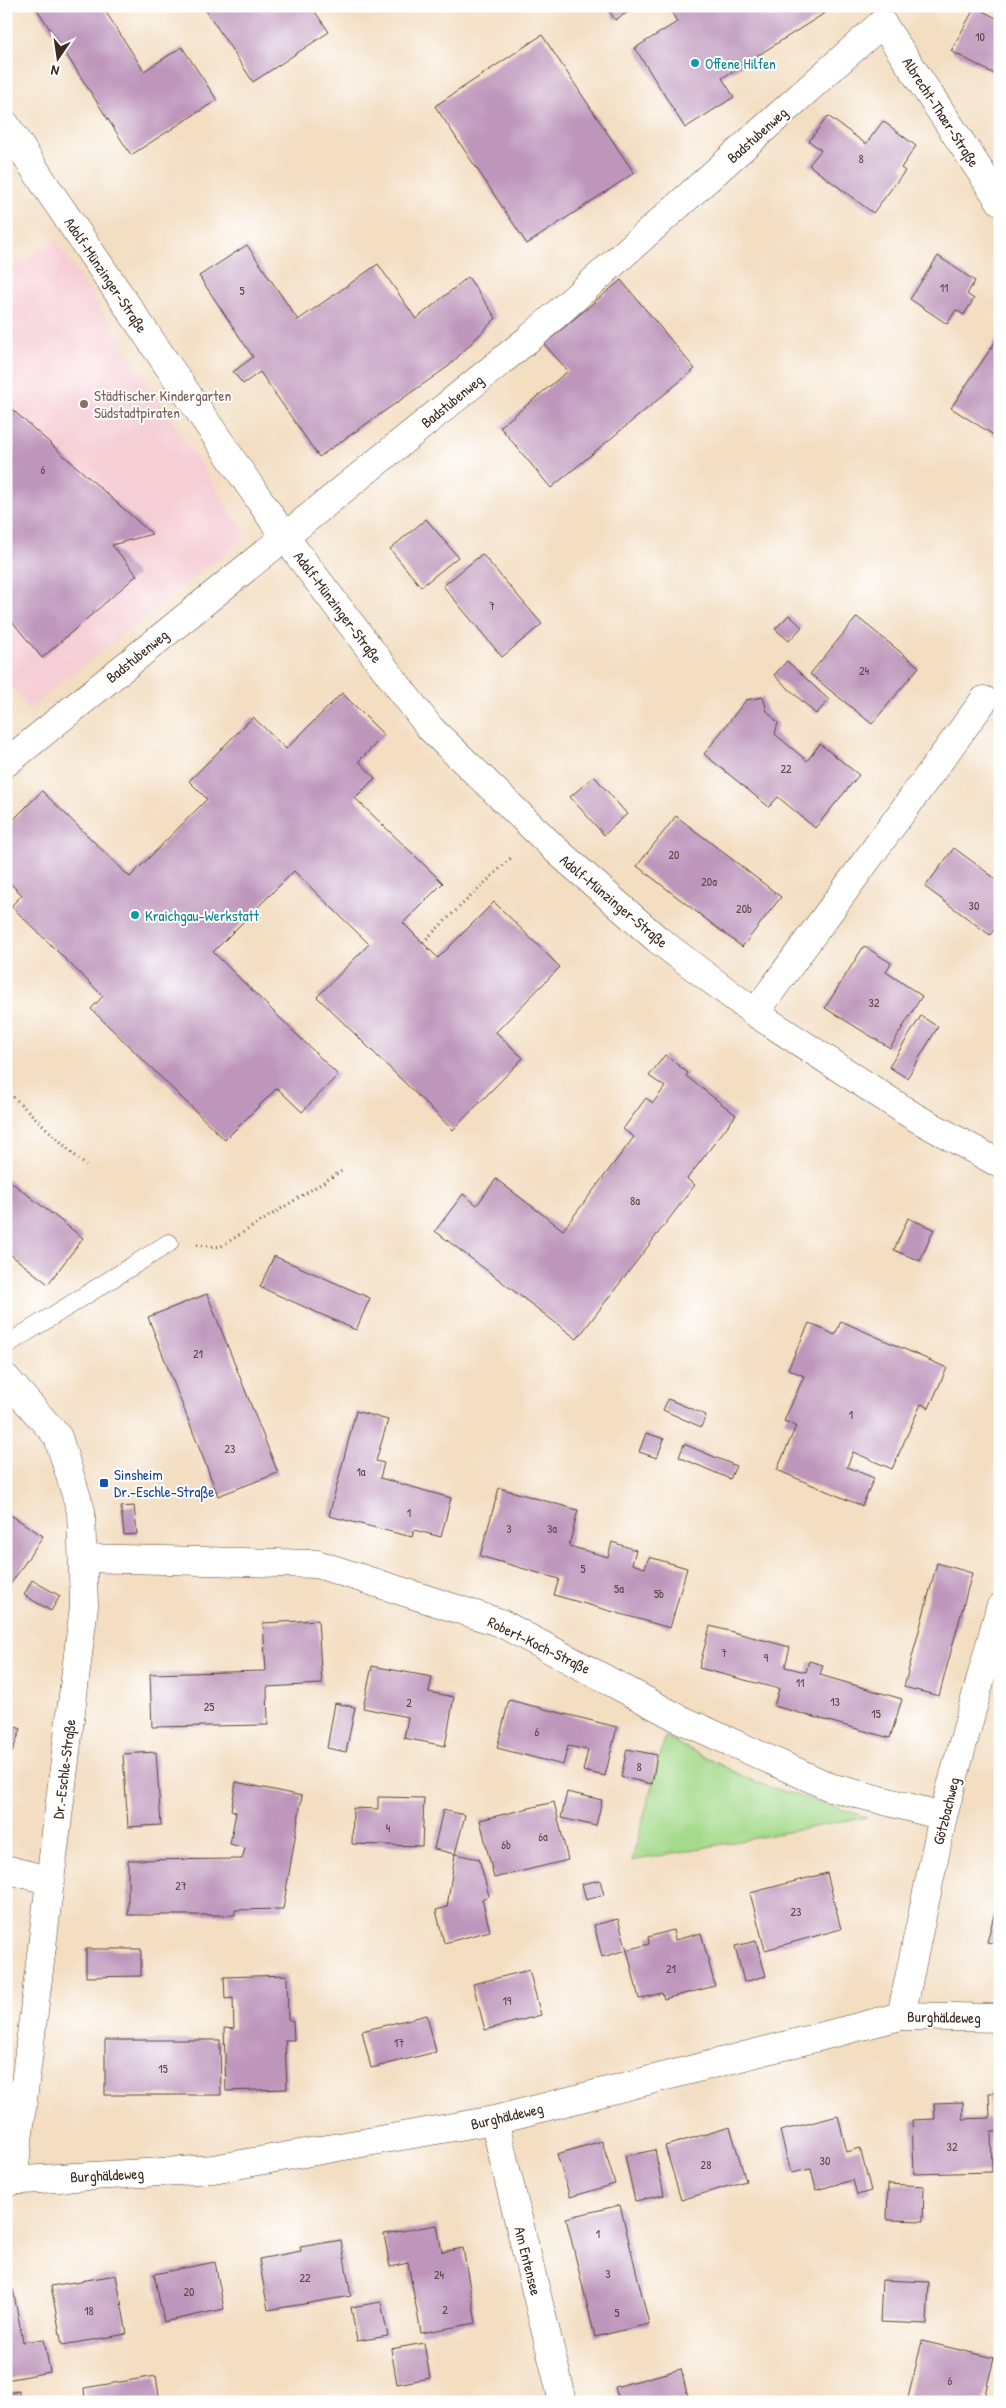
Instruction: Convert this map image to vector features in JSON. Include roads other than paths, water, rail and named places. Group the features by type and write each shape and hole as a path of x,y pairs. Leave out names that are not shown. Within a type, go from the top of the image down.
{"street":[{"name":"Albrecht-Thaer-Straße","path":"882,23 1000,201"},
{"name":"Badstubenweg","path":"6,763 532,337 882,23"},
{"name":"Adolf-Münzinger-Straße","path":"6,125 284,536 430,728 538,833 657,938 755,1013 913,1116 1000,1164"},
{"path":"755,1013 984,700"},
{"name":"Dr.-Eschle-Straße","path":"6,1378 58,1437 81,1511 84,1606 51,1881 10,2181"},
{"name":"Robert-Koch-Straße","path":"83,1558 317,1564 501,1623 680,1719 830,1787 943,1816"},
{"name":"Götzbachweg","path":"901,2016 943,1816 1000,1608"},
{"path":"6,1869 51,1881"},
{"name":"Burghäldeweg","path":"10,2181 213,2169 494,2120 901,2016 1000,2018"},
{"name":"Am Entensee","path":"494,2120 563,2402"}],"lane":[{"path":"6,1345 169,1243"}],"place":[{"name":"Offene Hilfen","path":"695,63"},
{"name":"Städtischer Kindergarten Südstadtpiraten","path":"84,404"},
{"name":"Kraichgau-Werkstatt","path":"135,915"},
{"name":"Sinsheim Dr.-Eschle-Straße","path":"104,1483"}]}
